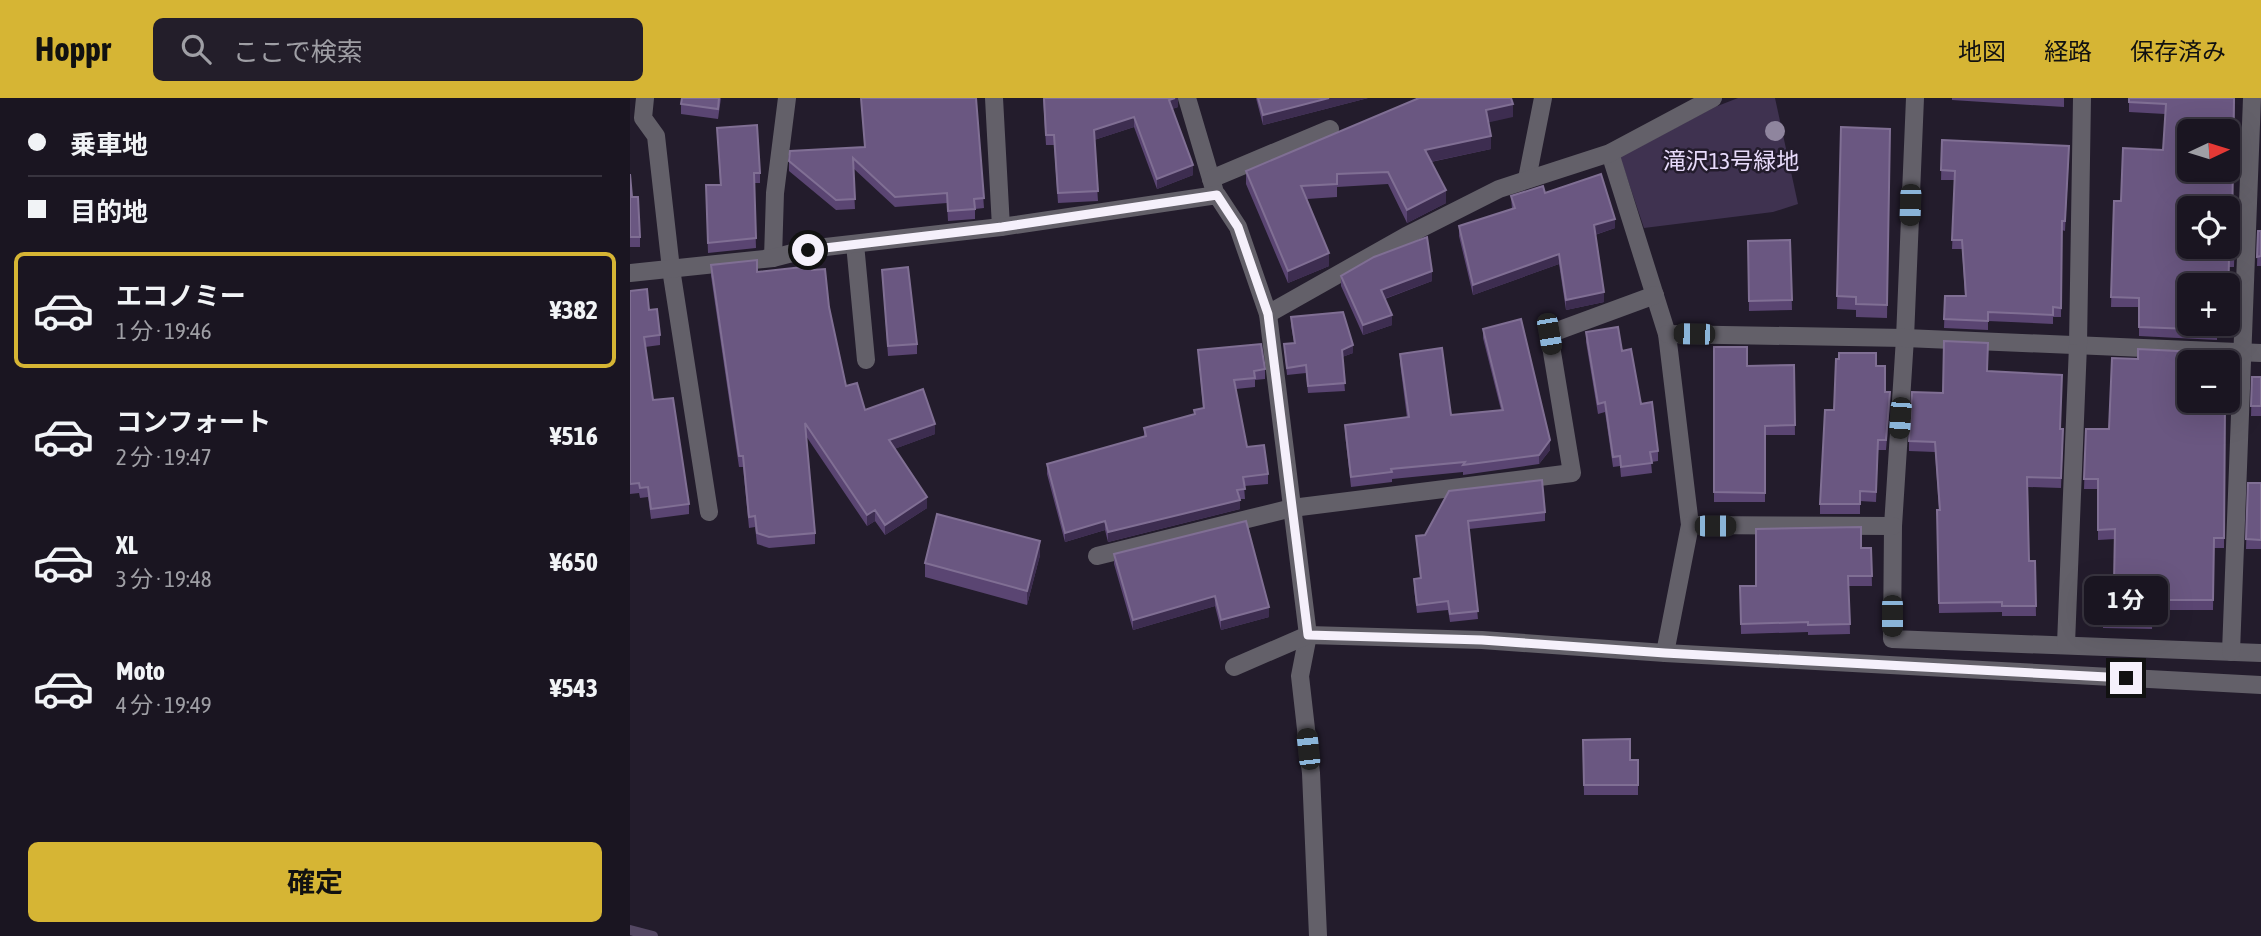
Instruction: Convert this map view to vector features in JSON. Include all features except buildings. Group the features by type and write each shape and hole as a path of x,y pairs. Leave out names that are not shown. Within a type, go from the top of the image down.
{"street":[{"path":"645,98 643,118 656,136 671,269 709,512"},
{"path":"773,258 775,193 787,98"},
{"path":"994,98 1002,227"},
{"path":"1187,98 1214,187 1238,227 1268,314 1308,635 1300,676 1311,773 1318,936"},
{"path":"1527,179 1543,98"},
{"path":"1268,314 1406,236 1499,189 1610,153 1713,98"},
{"path":"1914,98 1905,338 1893,526 1892,639 2261,653"},
{"path":"2066,644 2078,345 2082,98"},
{"path":"2231,652 2241,352 2256,135 2252,98"},
{"path":"630,273 773,258 808,250 1002,227 1214,187 1329,129"},
{"path":"1610,153 1667,334 1690,525 1665,653"},
{"path":"855,244 866,360"},
{"path":"1097,556 1292,508 1572,473 1549,334 1656,295"},
{"path":"1667,334 1905,338 2261,353"},
{"path":"1690,525 1893,526"},
{"path":"1234,667 1308,635 1482,640 1665,653 2261,685"}],"green space":[{"name":"滝沢13号緑地","path":"1738,98 1775,98 1798,204 1773,212 1644,228 1620,157 1715,107"}],"waterway":[{"path":"630,930 653,936"}],"route":[{"path":"808,250 1002,227 1217,195 1238,227 1268,314 1308,635 1482,640 1665,653 2126,678"}]}
